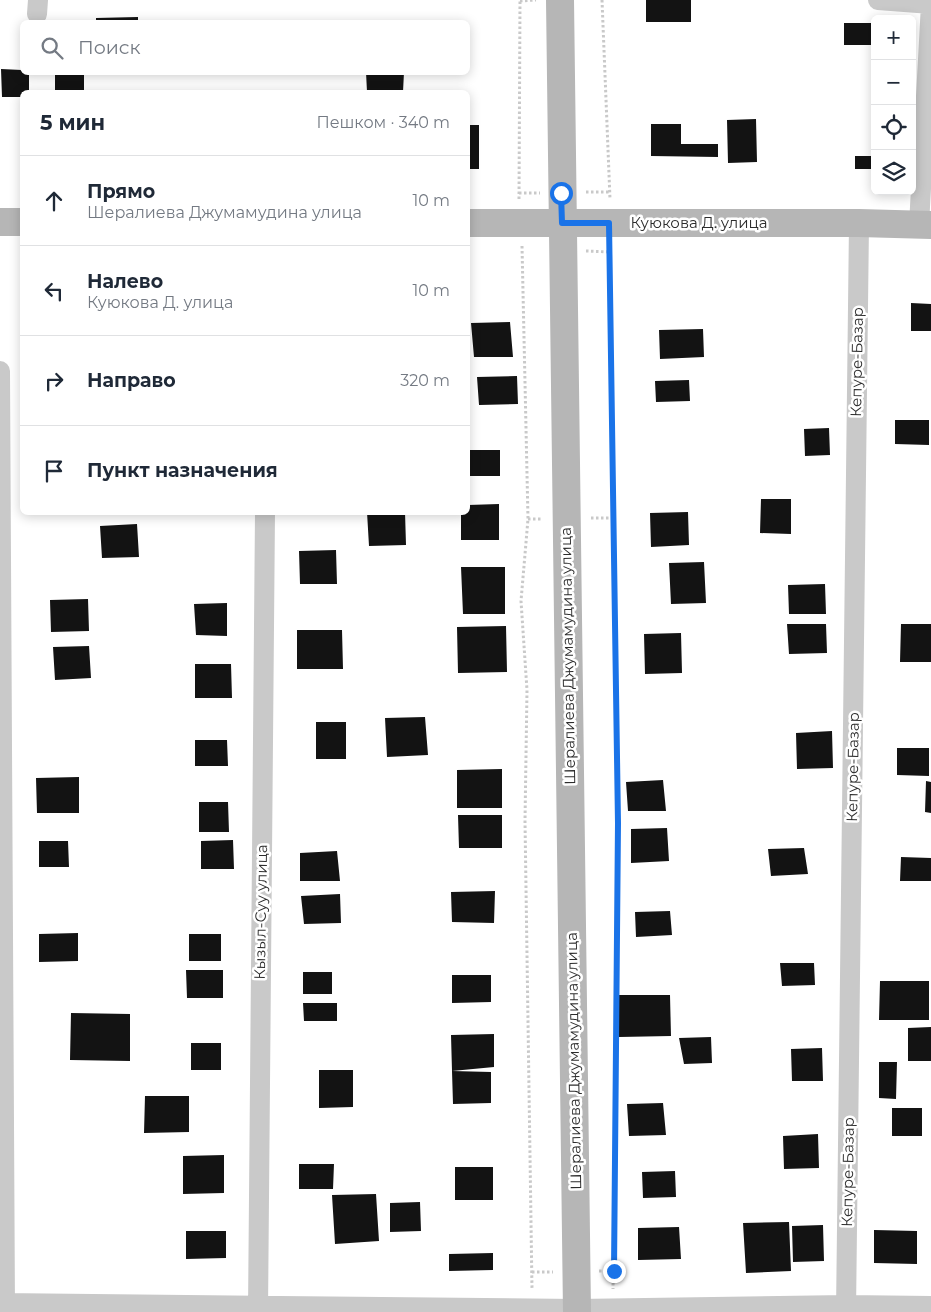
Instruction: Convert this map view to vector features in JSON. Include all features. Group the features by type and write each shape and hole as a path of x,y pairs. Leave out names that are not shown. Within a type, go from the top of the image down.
{"street":[{"name":"Шералиева Джумамудина улица","path":"560,0 577,1310"},
{"path":"878,0 931,4 925,225"},
{"path":"0,222 20,222"},
{"name":"Куюкова Д. улица","path":"470,223 859,223 925,225"},
{"name":"Кепуре-Базар","path":"846,1308 859,223"},
{"path":"0,371 3,1306 532,1308 577,1310 613,1308 931,1306"},
{"name":"Кызыл-Суу улица","path":"257,1308 265,515"}],"path":[{"path":"532,1308 525,821 527,690 522,601 528,519 520,223 520,0 542,0"},
{"path":"602,0 610,192 618,823 613,1308"}],"building":[{"path":"646,0 691,0 691,22 646,22"},
{"path":"138,17 138,20 96,20 96,18"},
{"path":"844,23 871,23 871,45 844,45"},
{"path":"1,69 20,70 20,75 29,75 29,90 20,90 20,97 2,97"},
{"path":"55,75 84,75 84,90 55,90"},
{"path":"366,75 404,75 403,90 367,90"},
{"path":"756,119 757,162 728,163 727,120"},
{"path":"651,124 681,124 681,144 718,144 718,157 651,156"},
{"path":"470,125 479,125 479,169 470,169"},
{"path":"855,156 871,156 871,169 855,169"},
{"path":"911,303 931,304 931,331 911,331"},
{"path":"510,322 513,357 474,357 471,323"},
{"path":"703,329 704,357 660,359 659,330"},
{"path":"517,376 518,404 479,405 477,377"},
{"path":"689,380 690,401 656,402 655,381"},
{"path":"895,420 929,420 929,445 895,444"},
{"path":"829,428 830,455 805,456 804,429"},
{"path":"470,450 500,450 500,476 470,476"},
{"path":"761,499 791,499 791,534 760,533"},
{"path":"499,504 499,540 461,540 461,515 470,515 470,505"},
{"path":"688,512 689,545 651,547 650,513"},
{"path":"367,515 405,515 406,545 369,546"},
{"path":"137,524 139,557 102,558 100,526"},
{"path":"336,550 337,584 300,584 299,551"},
{"path":"704,562 706,603 671,604 669,563"},
{"path":"461,567 505,567 505,614 463,614"},
{"path":"825,584 826,614 789,614 788,585"},
{"path":"88,599 89,631 51,632 50,600"},
{"path":"227,603 227,636 196,635 194,604"},
{"path":"787,624 826,624 827,653 789,654"},
{"path":"901,624 931,624 931,662 900,662"},
{"path":"506,626 507,672 458,673 457,627"},
{"path":"297,630 342,630 343,669 297,669"},
{"path":"681,633 682,673 645,674 644,634"},
{"path":"89,646 91,678 55,680 53,647"},
{"path":"195,664 231,664 232,698 195,698"},
{"path":"425,717 428,755 387,757 385,718"},
{"path":"316,722 346,722 346,759 316,759"},
{"path":"832,731 833,768 797,769 796,733"},
{"path":"195,740 227,740 228,766 195,766"},
{"path":"897,748 929,748 929,776 897,775"},
{"path":"502,769 502,808 457,808 457,770"},
{"path":"79,777 79,813 37,813 36,778"},
{"path":"663,780 666,811 628,811 626,782"},
{"path":"926,781 931,782 931,813 925,812"},
{"path":"199,802 228,802 229,832 199,832"},
{"path":"458,815 502,815 502,848 459,848"},
{"path":"667,828 669,861 631,863 631,829"},
{"path":"233,840 234,869 201,869 201,841"},
{"path":"39,841 68,841 69,867 39,867"},
{"path":"804,848 808,874 771,876 768,849"},
{"path":"337,851 340,881 300,881 300,853"},
{"path":"901,857 931,858 931,881 900,881"},
{"path":"495,891 494,923 452,922 451,892"},
{"path":"340,894 341,923 304,924 301,896"},
{"path":"670,911 672,935 636,937 635,912"},
{"path":"78,933 78,961 39,962 39,934"},
{"path":"189,934 221,934 221,961 189,961"},
{"path":"780,963 814,963 815,985 782,986"},
{"path":"186,970 223,970 223,998 187,998"},
{"path":"303,972 332,972 332,994 303,994"},
{"path":"452,975 491,975 491,1002 452,1003"},
{"path":"880,981 929,981 929,1020 879,1020"},
{"path":"619,995 670,995 671,1036 619,1037"},
{"path":"303,1003 337,1003 337,1021 304,1021"},
{"path":"71,1013 130,1014 130,1061 70,1060"},
{"path":"931,1027 931,1061 908,1061 908,1028"},
{"path":"494,1034 494,1067 452,1071 451,1035"},
{"path":"711,1037 712,1063 684,1064 679,1038"},
{"path":"191,1043 221,1043 221,1070 191,1070"},
{"path":"822,1048 823,1081 792,1081 791,1049"},
{"path":"879,1062 897,1062 896,1099 879,1098"},
{"path":"319,1070 353,1070 353,1107 319,1108"},
{"path":"452,1071 491,1072 491,1103 453,1104"},
{"path":"145,1096 189,1096 189,1132 144,1133"},
{"path":"663,1103 666,1135 629,1136 627,1104"},
{"path":"892,1108 922,1108 922,1136 892,1136"},
{"path":"818,1134 819,1168 784,1169 783,1136"},
{"path":"224,1155 224,1193 183,1194 183,1156"},
{"path":"299,1164 334,1164 333,1189 299,1189"},
{"path":"455,1167 493,1167 493,1200 455,1200"},
{"path":"675,1171 676,1197 643,1198 642,1172"},
{"path":"376,1194 379,1241 335,1244 332,1195"},
{"path":"420,1202 421,1231 390,1232 390,1203"},
{"path":"789,1222 791,1271 746,1273 743,1223"},
{"path":"823,1225 824,1261 793,1262 792,1226"},
{"path":"679,1227 681,1259 638,1260 638,1228"},
{"path":"874,1230 917,1231 917,1264 874,1263"},
{"path":"186,1231 226,1231 226,1258 186,1259"},
{"path":"493,1253 493,1270 449,1271 449,1254"}],"route":[{"path":"561,193 562,223 609,223 618,823 614,1271"}]}
